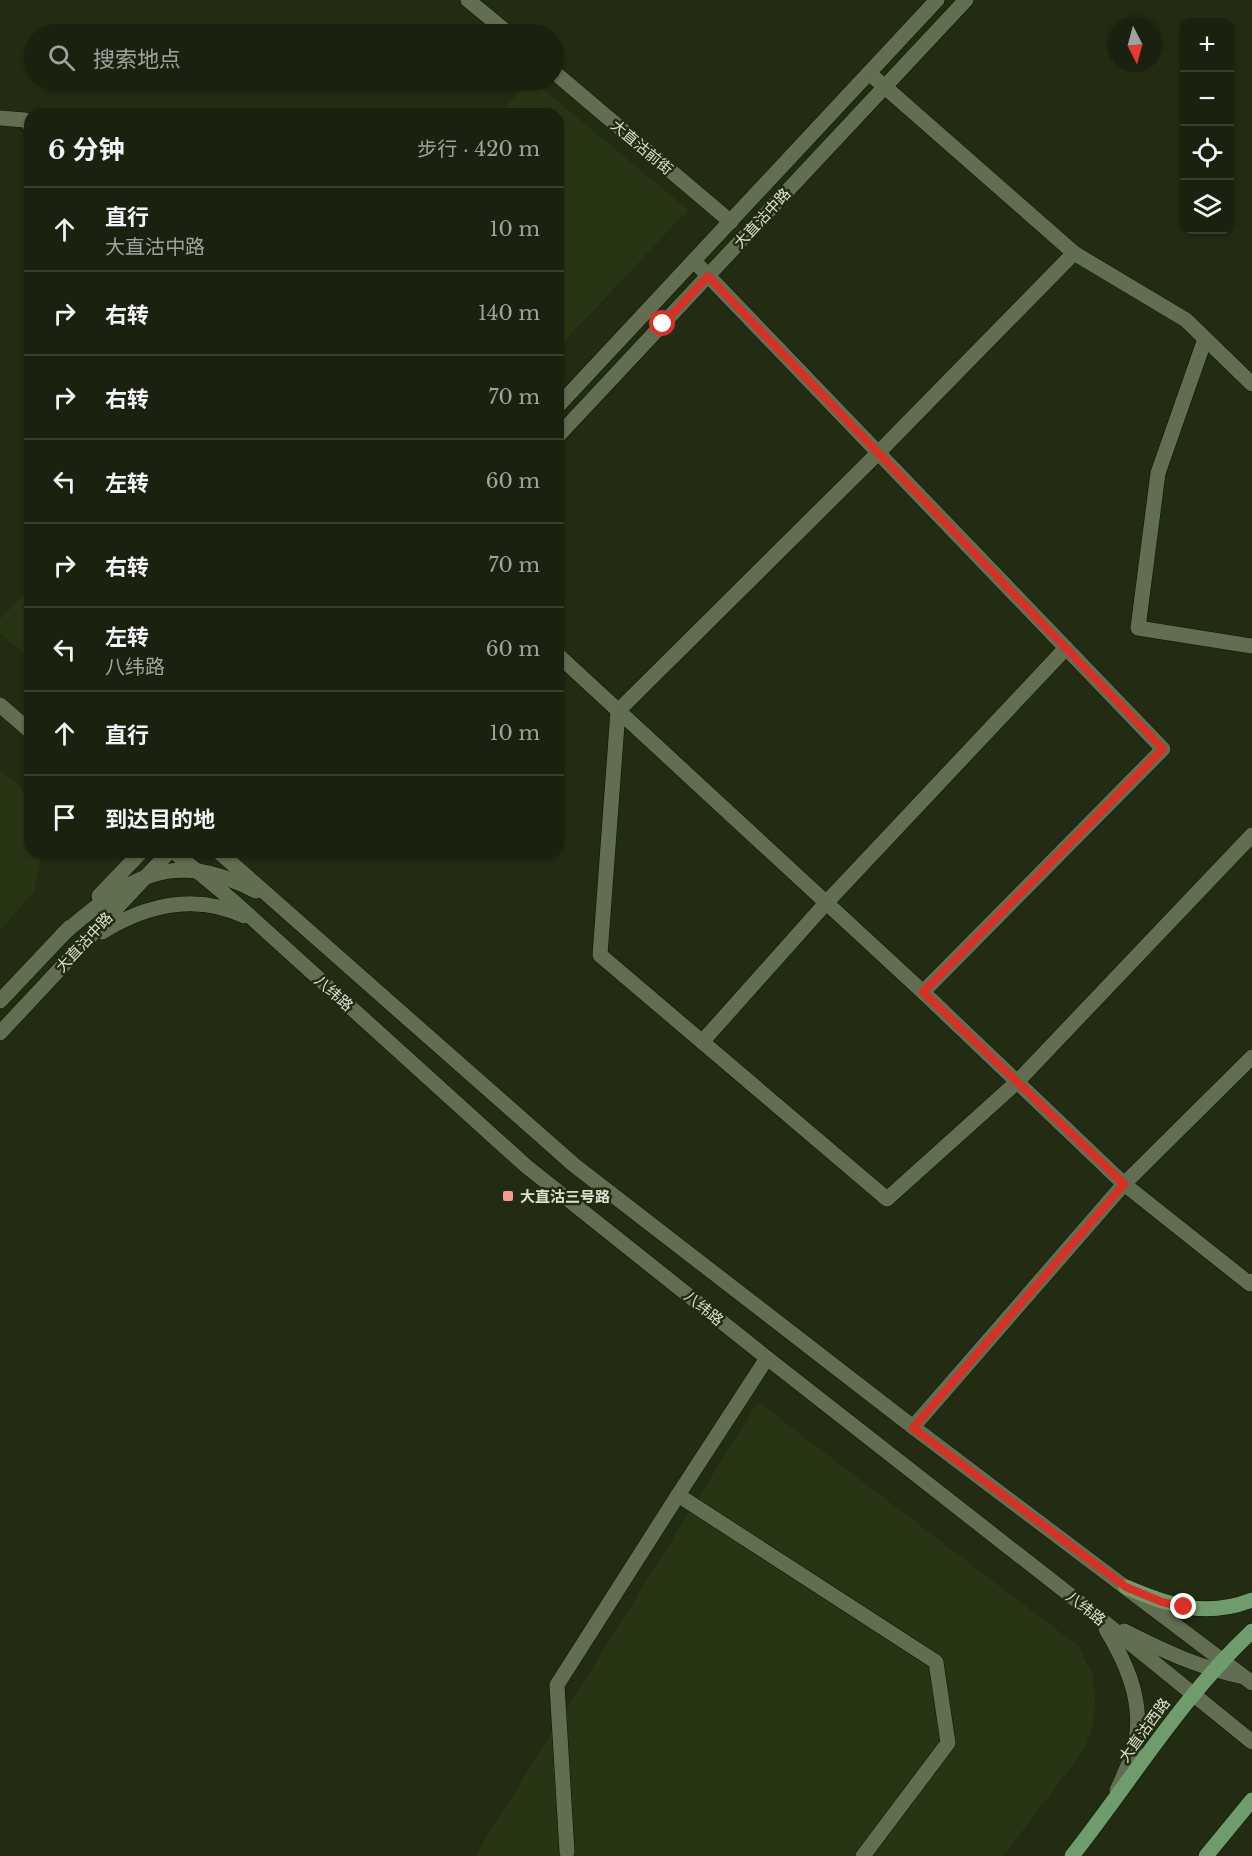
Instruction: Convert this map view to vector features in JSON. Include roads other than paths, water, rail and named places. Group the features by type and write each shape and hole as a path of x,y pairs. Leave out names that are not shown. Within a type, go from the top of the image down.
{"main road":[{"path":"1126,1587 1162,1602 1197,1609 1230,1608 1252,1600"},
{"name":"大直沽西路","path":"1072,1856 1192,1695 1252,1631"},
{"path":"1206,1856 1252,1800"}],"street":[{"path":"468,0 497,24"},
{"name":"大直沽中路","path":"564,400 937,0"},
{"name":"大直沽中路","path":"564,430 966,0"},
{"path":"869,73 1074,254 1185,320 1252,384"},
{"name":"大直沽前街","path":"564,80 731,222"},
{"path":"0,118 24,120"},
{"path":"1074,254 878,453 618,711 600,956 887,1198 1017,1082 1252,835"},
{"path":"694,261 1163,749 923,992"},
{"path":"1205,339 1158,473 1138,628 1252,646"},
{"path":"702,1042 826,903 1066,648"},
{"path":"564,661 923,992 1124,1184 1250,1284 1252,1281"},
{"path":"0,705 24,726"},
{"name":"大直沽中路","path":"0,1001 135,858"},
{"name":"大直沽中路","path":"0,1033 163,858"},
{"name":"八纬路","path":"181,858 256,922 526,1166 1098,1617 1252,1742"},
{"name":"八纬路","path":"226,858 574,1165 913,1428 1126,1587 1218,1665 1250,1680"},
{"path":"63,934 109,896 147,875 164,872 196,870 234,881 273,900"},
{"path":"78,950 120,921 138,913 172,904 216,907 233,911 256,922"},
{"path":"913,1428 1124,1184 1252,1057"},
{"path":"567,1852 557,1685 767,1358"},
{"path":"678,1495 936,1662 948,1743 863,1856"},
{"path":"1098,1617 1160,1649 1218,1665"},
{"path":"1098,1617 1120,1653 1129,1673 1137,1716 1137,1735 1131,1754 1106,1812"}],"place":[{"name":"大直沽三号路","path":"508,1196"}]}
